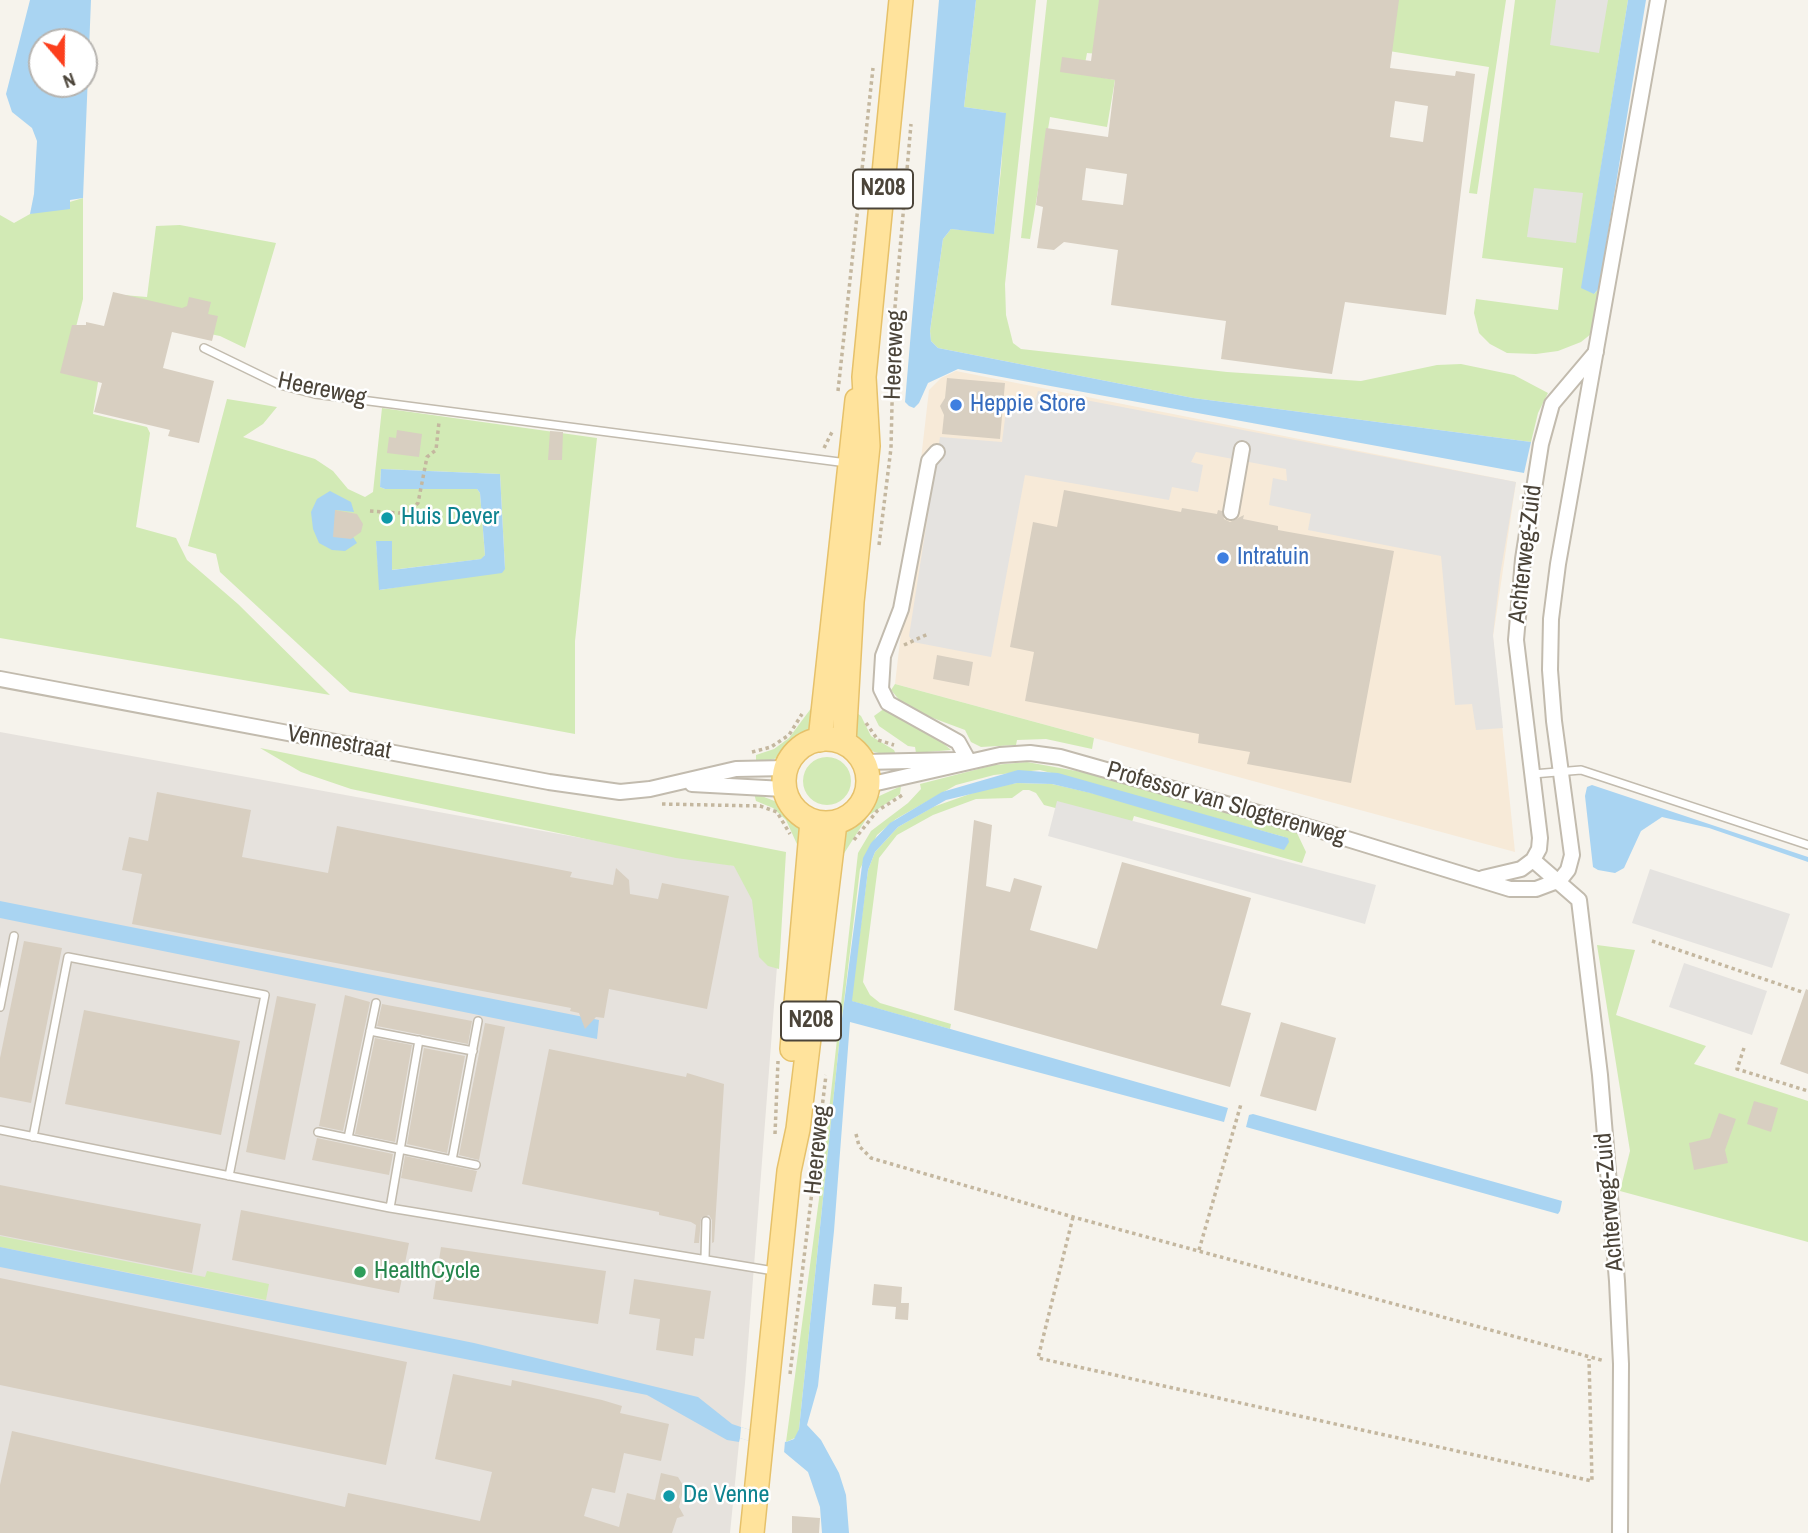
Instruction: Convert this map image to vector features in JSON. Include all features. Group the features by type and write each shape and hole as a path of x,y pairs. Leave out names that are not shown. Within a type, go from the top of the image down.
{"main road":[{"name":"Heereweg","path":"844,743 857,464 853,410 864,377 901,0"},
{"name":"Heereweg","path":"820,740 857,464"},
{"path":"820,740 844,743 864,762 869,785 858,810 835,823 811,821 794,808 785,779 803,746 820,740"},
{"name":"Heereweg","path":"789,1171 785,1128 811,821"},
{"name":"Heereweg","path":"752,1533 789,1171 798,1129 835,823"}],"street":[{"name":"Achterweg-Zuid","path":"1559,880 1568,870 1572,855 1559,771 1550,670 1551,619 1558,564 1658,0"},
{"name":"Achterweg-Zuid","path":"1597,351 1552,404 1532,489 1516,640 1540,838 1533,860 1580,900 1600,1076 1621,1364 1620,1533"},
{"path":"1231,512 1242,450"},
{"path":"937,452 929,461 901,609 883,656 881,689 888,702 958,742 968,760"},
{"name":"Vennestraat","path":"0,680 620,792 678,783 736,769 785,779"},
{"name":"Professor van Slogterenweg","path":"864,762 968,760 1030,753 1060,757 1481,878 1510,889 1548,887 1559,880"},
{"name":"Professor van Slogterenweg","path":"869,785 907,778 968,760"},
{"name":"Vennestraat","path":"678,783 785,779"},
{"name":"Professor van Slogterenweg","path":"1481,878 1508,874 1533,860"}],"lane":[{"name":"Heereweg","path":"204,348 280,385 304,391 857,464"},
{"path":"1533,774 1581,770 1808,845"},
{"path":"0,1007 14,936"},
{"path":"33,1136 68,957 265,995 229,1176"},
{"path":"348,1138 376,1003"},
{"path":"452,1160 478,1021"},
{"path":"370,1031 472,1051"},
{"path":"390,1208 419,1040"},
{"path":"0,1130 390,1208 778,1272"},
{"path":"318,1132 476,1165"},
{"path":"705,1258 706,1221"}],"path":[{"name":"Heereweg","path":"837,400 874,60"},
{"name":"Heereweg","path":"878,551 891,448 894,318 912,111"},
{"path":"370,511 410,511 418,503 423,471 428,457 436,450 440,410"},
{"path":"822,458 834,428"},
{"path":"740,754 771,747 789,735 803,713"},
{"path":"865,715 871,732 878,740 892,744 905,760"},
{"path":"850,848 866,822 902,796 907,778"},
{"path":"697,803 751,804 777,812 787,824 794,845"},
{"path":"1653,941 1802,992"},
{"path":"1744,1048 1737,1069 1808,1091"},
{"name":"Heereweg","path":"789,1382 827,1068"},
{"path":"1199,1251 1241,1104"},
{"path":"856,1134 859,1146 871,1158 1073,1217 1589,1359 1592,1481 1038,1358 1073,1217"}],"shaded area":[{"path":"1556,0 1608,0 1599,53 1550,45"},
{"path":"1534,188 1583,193 1576,243 1527,237"},
{"path":"956,371 1516,482 1493,637 1515,852 895,684 929,390 941,378"},
{"path":"1038,391 1516,482 1493,635 1503,728 1476,730 1472,704 1455,705 1441,556 1308,530 1311,514 1269,505 1273,478 1287,481 1286,469 1196,452 1191,462 1203,465 1198,492 1172,487 1169,500 1025,475 991,657 913,642 909,636 940,437 1002,442 1008,395 1035,401"},
{"path":"0,732 784,875 745,1383 730,1533 0,1533"},
{"path":"1057,801 1376,885 1365,924 1048,836"},
{"path":"1650,869 1790,914 1772,968 1632,923"},
{"path":"1684,963 1767,991 1752,1035 1669,1007"}],"green space":[{"path":"976,0 1036,0 1005,284 1006,315 1013,343 1021,349 1227,372 1361,381 1437,365 1461,364 1514,375 1548,393 1538,413 1531,442 1193,398 938,348 931,341 930,331 943,239 951,229 994,233 1001,170 1005,113 964,107"},
{"path":"1047,0 1107,0 1098,54 1087,53 1083,74 1115,80 1107,127 1050,117 1030,239 1021,238"},
{"path":"1397,0 1506,0 1477,194 1469,193 1489,67 1389,51"},
{"path":"1515,0 1628,0 1587,254 1594,294 1599,288 1595,325 1591,334 1581,342 1558,351 1536,354 1507,353 1490,344 1479,333 1474,313 1476,299 1558,310 1563,268 1482,258"},
{"path":"83,198 83,299 76,327 98,382 93,414 147,427 150,433 136,527 176,538 187,560 238,604 330,695 0,638 0,215 14,223 30,214"},
{"path":"180,225 276,243 245,348 220,336 117,315 123,295 147,297 156,226"},
{"path":"227,399 277,407 263,424 243,437 315,459 333,471 348,489 365,497 373,492 382,408 597,438 575,641 575,734 350,692 220,572 216,554 188,546","holes":["381,469 500,474 505,569 380,590 376,541 392,541 391,570 482,559 485,555 480,493 477,489 385,489 380,487"]},
{"path":"895,684 1094,738 1092,749 1046,739 1017,740 1016,745 981,747 971,742 965,730 906,708 891,690"},
{"path":"812,707 814,724 807,733 781,757 756,764 756,755 774,749 789,738"},
{"path":"885,708 936,737 951,750 916,753 915,747 908,746 879,726 874,716"},
{"path":"853,710 861,716 871,736 894,750 897,757 874,752 864,746 854,732"},
{"path":"260,748 786,852 779,969 768,966 759,957 752,900 734,866 676,858 351,789 301,772"},
{"path":"827,757 836,758 844,764 850,772 850,790 844,798 836,804 827,805 818,804 810,798 804,790 803,781 804,772 810,764 818,758"},
{"path":"1027,762 1093,774 1297,833 1306,852 1302,863 1134,816 1132,822 1063,810 1044,805 1036,793 1029,790 1023,790 1012,798 976,799 933,815 897,835 879,858 863,982 870,995 880,1003 951,1024 950,1029 851,1001 868,870 875,852 898,827 933,807 987,788 1017,783 1052,784 1288,838 1040,770 994,775 956,785 896,819 877,835 860,869 799,1429 797,1437 786,1442 819,1199 858,853 871,831 908,803 921,789 920,784 994,765"},
{"path":"901,786 900,794 868,816 843,855 838,857 843,835 875,798"},
{"path":"754,793 777,802 801,827 801,853 786,820 773,808 756,801"},
{"path":"1597,945 1635,950 1616,1015 1706,1046 1694,1064 1808,1101 1808,1242 1620,1191 1630,1151"},
{"path":"0,1236 205,1277 207,1271 269,1284 266,1300 0,1247"}],"water":[{"path":"30,0 91,0 90,28 28,28 28,98 87,98 83,198 70,200 70,209 30,214 37,141 32,128 12,112 6,94"},
{"path":"939,0 976,0 964,107 1006,113 994,234 951,229 943,239 930,331 931,341 938,348 1193,398 1531,442 1524,473 958,369 928,383 919,403 914,408 909,406 905,402"},
{"path":"1628,0 1646,0 1599,288 1594,294 1581,288"},
{"path":"381,469 500,474 505,569 502,573 379,590 376,541 392,541 392,570 481,559 485,555 480,493 477,489 385,489 380,487"},
{"path":"330,491 351,502 354,512 335,510 357,543 345,551 332,550 319,543 313,529 311,512 317,499"},
{"path":"1018,770 1058,773 1288,838 1289,842 1284,850 1090,793 1052,784 1017,783 946,800 898,827 875,852 868,870 852,1001 1228,1108 1224,1122 850,1022 834,1231 818,1386 807,1425 821,1440 839,1473 846,1495 849,1533 822,1533 820,1507 808,1472 784,1452 740,1438 739,1442 727,1440 647,1395 0,1267 0,1247 474,1343 698,1397 732,1424 786,1442 794,1439 799,1429 841,1026 863,858 871,843 890,823 942,792"},
{"path":"1592,785 1808,857 1808,862 1709,828 1662,817 1641,831 1624,868 1615,873 1598,870 1593,867 1585,796 1587,787"},
{"path":"0,901 599,1020 597,1039 0,918"},
{"path":"1249,1115 1562,1201 1560,1211 1558,1214 1246,1127"}],"pier":[{"path":"741,1427 785,1441 784,1453 740,1438"}],"building":[{"path":"1099,0 1399,0 1390,68 1455,76 1456,71 1475,74 1446,315 1345,302 1332,374 1221,359 1226,321 1111,305 1118,250 1064,242 1054,250 1037,248 1043,207 1036,205 1046,128 1108,137 1115,80 1060,72 1062,57 1091,61","holes":["1395,101 1428,106 1423,142 1390,137","1086,168 1127,174 1123,205 1082,200"]},
{"path":"113,292 182,308 187,306 189,297 211,302 208,314 218,316 212,341 172,332 163,368 214,381 199,443 168,436 170,430 94,412 102,383 60,373 72,325 86,325 86,322 104,326"},
{"path":"947,378 1005,383 1000,439 942,434 944,415 940,406 945,398"},
{"path":"397,430 422,434 419,457 387,453 389,437 396,438"},
{"path":"550,431 563,432 562,460 548,460"},
{"path":"1064,490 1181,512 1182,508 1217,514 1218,510 1222,511 1224,519 1230,522 1244,515 1243,519 1278,526 1278,530 1394,551 1351,783 1247,764 1250,752 1198,743 1199,734 1025,701 1034,652 1010,647 1033,522 1057,527"},
{"path":"335,510 357,514 363,524 361,532 351,539 333,537"},
{"path":"937,655 973,662 969,686 933,679"},
{"path":"157,792 251,810 242,857 328,873 337,826 572,872 570,877 613,885 616,868 629,880 630,894 658,899 662,883 729,896 707,1009 609,989 604,1018 596,1017 585,1029 579,1013 570,1011 571,1008 132,924 142,874 122,870 129,837 148,841"},
{"path":"974,820 992,825 986,886 1010,892 1014,878 1042,886 1030,930 1097,949 1122,862 1251,898 1221,1005 1251,1013 1230,1087 954,1010"},
{"path":"24,941 62,948 31,1103 0,1097 0,1058"},
{"path":"1806,989 1808,990 1808,1074 1780,1064"},
{"path":"345,995 370,1002 343,1131 319,1126"},
{"path":"277,996 316,1004 285,1160 246,1152"},
{"path":"382,1004 472,1021 468,1044 377,1026"},
{"path":"84,1010 240,1041 221,1135 65,1104"},
{"path":"1281,1022 1336,1038 1316,1111 1260,1096"},
{"path":"485,1023 505,1027 479,1160 459,1155"},
{"path":"375,1038 412,1045 395,1142 355,1134"},
{"path":"424,1048 465,1056 447,1153 407,1144"},
{"path":"549,1049 686,1077 687,1073 724,1084 714,1242 712,1243 712,1220 709,1215 701,1218 699,1243 694,1243 696,1225 691,1222 659,1215 659,1212 522,1184"},
{"path":"1754,1101 1778,1108 1771,1132 1747,1124"},
{"path":"1719,1113 1736,1119 1725,1150 1728,1163 1694,1170 1689,1143 1710,1138"},
{"path":"317,1138 393,1154 389,1175 312,1160"},
{"path":"405,1156 477,1171 472,1192 401,1178"},
{"path":"0,1185 201,1224 192,1273 0,1235"},
{"path":"241,1210 409,1243 399,1293 232,1260"},
{"path":"441,1247 606,1271 598,1324 433,1299"},
{"path":"0,1278 407,1362 386,1465 0,1385"},
{"path":"634,1279 711,1291 704,1339 695,1338 693,1356 656,1350 660,1319 629,1314"},
{"path":"874,1284 902,1287 901,1303 909,1303 908,1320 895,1319 896,1307 872,1305"},
{"path":"453,1374 511,1386 512,1380 602,1400 622,1406 620,1413 669,1424 661,1461 624,1453 615,1493 592,1488 584,1516 619,1527 627,1493 655,1500 661,1473 678,1477 684,1487 679,1507 684,1516 677,1518 672,1533 0,1533 0,1485 12,1431 345,1507 348,1493 480,1521 492,1472 435,1459"},
{"path":"792,1516 820,1518 819,1533 792,1533"}],"place":[{"name":"Heppie Store","path":"956,405"},
{"name":"Huis Dever","path":"387,518"},
{"name":"Intratuin","path":"1223,558"},
{"name":"HealthCycle","path":"360,1272"},
{"name":"De Venne","path":"669,1496"}]}
